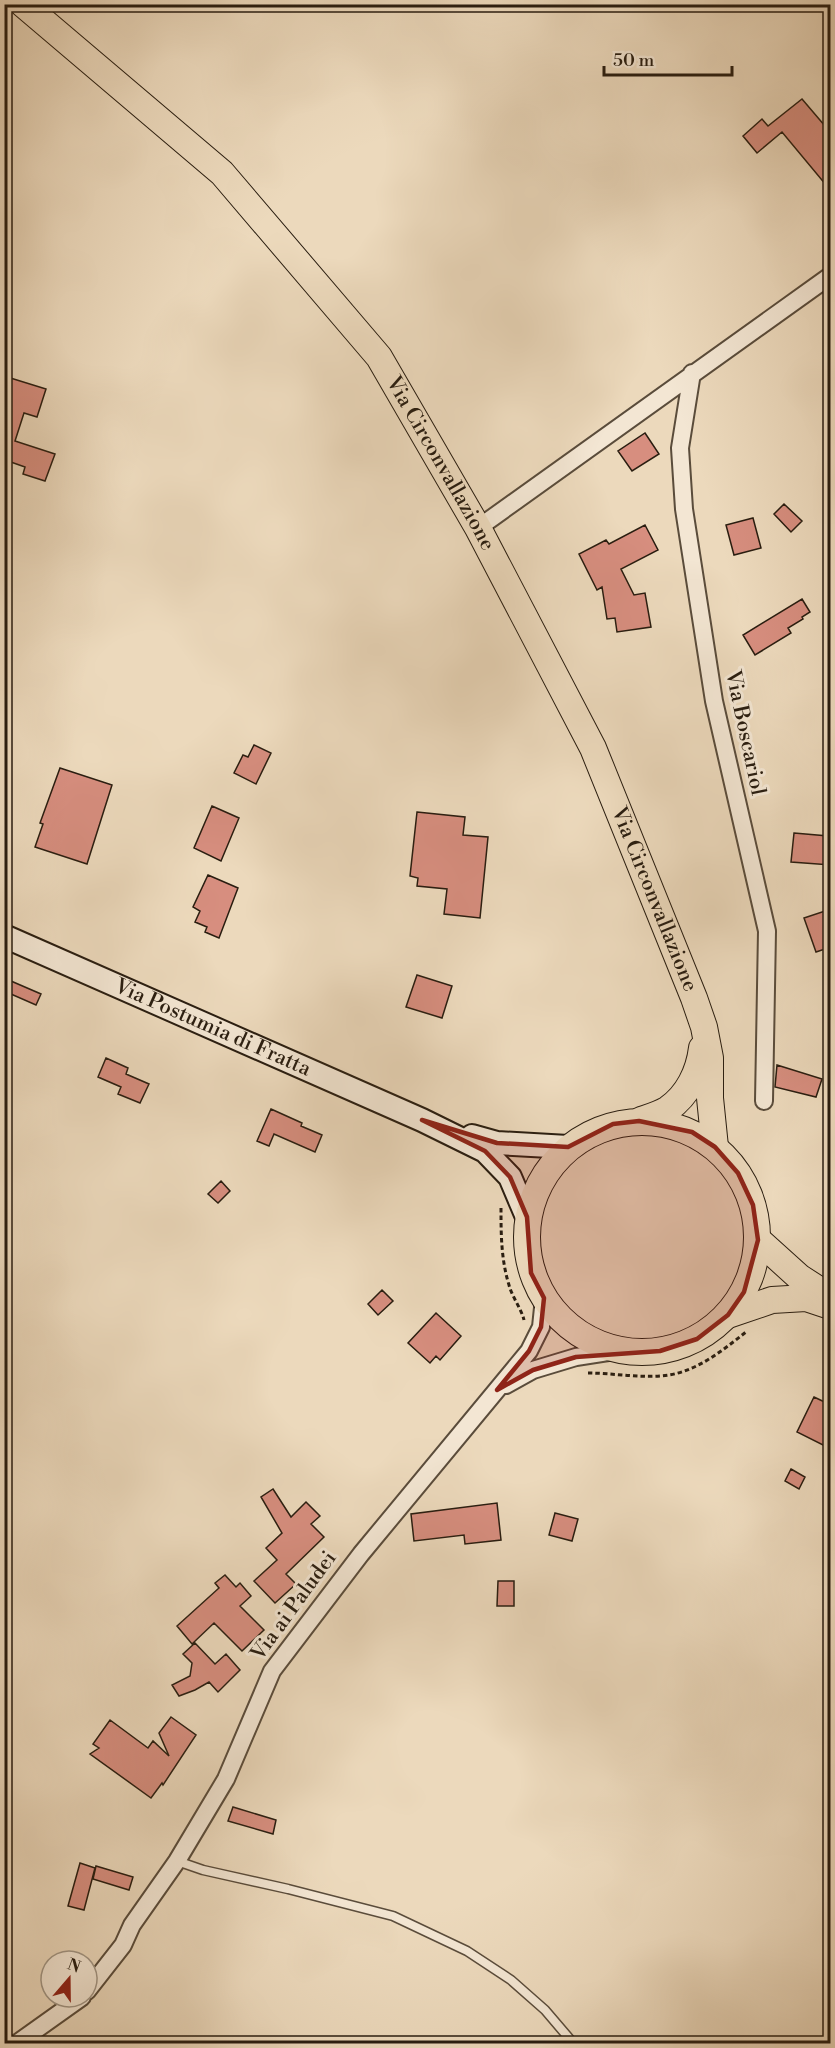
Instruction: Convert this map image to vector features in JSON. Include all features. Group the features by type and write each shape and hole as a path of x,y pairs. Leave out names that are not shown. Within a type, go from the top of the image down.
{"main road":[{"name":"Via Circonvallazione","path":"23,4 222,173 379,357 478,528 593,748 704,1027 710,1058 710,1098 715,1147"},
{"name":"Via Postumia di Fratta","path":"4,936 422,1120 485,1151 510,1177 527,1217"},
{"name":"Via Circonvallazione","path":"639,1121 666,1110 682,1097 696,1076 704,1027"},
{"name":"Via Postumia di Fratta","path":"422,1120 497,1143 568,1147"},
{"path":"639,1121 666,1124 692,1132 715,1147 738,1173 753,1205 758,1240 754,1267 744,1293 728,1315 697,1339 660,1351 621,1350 590,1341 564,1323 544,1298 531,1273 526,1245 527,1217 535,1191 549,1167 568,1147 589,1133 613,1124 639,1121"},
{"path":"758,1240 799,1277 831,1297"},
{"path":"728,1315 772,1300 806,1298 831,1306"}],"street":[{"path":"478,528 692,373 831,276"},
{"name":"Via Boscariol","path":"692,373 680,448 684,509 714,701 766,931 764,1101"},
{"name":"Via ai Paludei","path":"99,1975 123,1946 132,1925 177,1861 226,1779 272,1671 361,1554 529,1352 541,1327 544,1298"},
{"path":"497,1390 533,1370 576,1357 621,1350"},
{"path":"16,2043 65,2009"}],"lane":[{"path":"177,1861 203,1870 393,1916 467,1951 511,1980 545,2010 574,2043"}],"path":[{"path":"502,1202 500,1243 509,1286 524,1317 524,1324"},
{"path":"578,1374 668,1375 690,1369 716,1356 748,1330"}],"highlighted area":[{"path":"422,1120 497,1143 568,1147 613,1124 639,1121 692,1132 715,1147 738,1173 753,1205 758,1240 744,1292 728,1315 697,1339 660,1351 576,1357 533,1370 497,1390 529,1351 541,1327 544,1298 531,1273 527,1217 510,1177 485,1151"}],"building":[{"path":"802,99 825,126 831,122 831,191 782,132 757,153 743,136 762,119 768,126"},
{"path":"4,376 46,389 37,417 24,413 15,441 55,454 45,481 23,474 25,467 8,461 7,465 4,464"},
{"path":"645,433 659,454 632,471 618,451"},
{"path":"784,504 802,521 791,532 774,514"},
{"path":"753,518 761,548 734,555 726,525"},
{"path":"645,525 658,550 621,569 634,595 645,593 651,627 617,632 615,618 607,619 602,587 597,590 579,554 606,540 609,544"},
{"path":"802,599 810,612 788,628 791,633 755,655 743,635"},
{"path":"254,745 271,753 256,784 234,773 243,755 248,757"},
{"path":"60,768 112,785 87,864 35,847 43,824 40,823"},
{"path":"212,806 239,818 221,861 194,848"},
{"path":"417,812 465,817 463,835 488,837 480,918 444,914 447,889 417,886 418,878 410,876"},
{"path":"794,833 828,836 827,845 831,845 831,865 791,862"},
{"path":"208,875 238,888 219,938 205,932 207,927 195,922 200,911 193,907"},
{"path":"831,909 831,947 816,952 804,918"},
{"path":"417,975 452,986 442,1018 406,1007"},
{"path":"4,978 41,994 36,1005 4,991"},
{"path":"106,1058 128,1068 126,1074 149,1084 140,1103 118,1094 121,1087 98,1077"},
{"path":"777,1065 822,1079 816,1097 775,1087"},
{"path":"271,1109 322,1135 315,1152 274,1134 269,1146 257,1141"},
{"path":"221,1181 230,1191 218,1203 208,1194"},
{"path":"382,1290 393,1301 378,1315 368,1304"},
{"path":"436,1313 461,1336 440,1360 436,1356 430,1363 408,1343"},
{"path":"814,1397 831,1405 831,1439 827,1447 797,1432"},
{"path":"791,1469 805,1477 799,1489 785,1481"},
{"path":"273,1489 291,1517 306,1502 320,1516 311,1524 324,1537 286,1574 296,1584 275,1603 254,1581 277,1560 266,1548 282,1533 261,1497"},
{"path":"497,1503 501,1540 465,1544 464,1535 414,1541 411,1514"},
{"path":"555,1513 578,1519 572,1541 549,1535"},
{"path":"225,1575 236,1587 240,1583 251,1596 240,1606 264,1630 242,1651 214,1623 192,1644 177,1626 219,1588 215,1583"},
{"path":"498,1581 514,1581 514,1606 497,1606"},
{"path":"195,1643 215,1664 226,1654 240,1670 218,1692 209,1682 179,1696 172,1685 190,1676 192,1663 183,1654"},
{"path":"171,1717 196,1735 163,1785 162,1783 151,1798 90,1754 99,1748 93,1744 110,1720 148,1748 153,1741 169,1756 159,1733"},
{"path":"233,1807 276,1820 273,1834 228,1821"},
{"path":"80,1863 95,1868 84,1910 68,1906"},
{"path":"96,1866 133,1877 129,1890 93,1879"}]}
